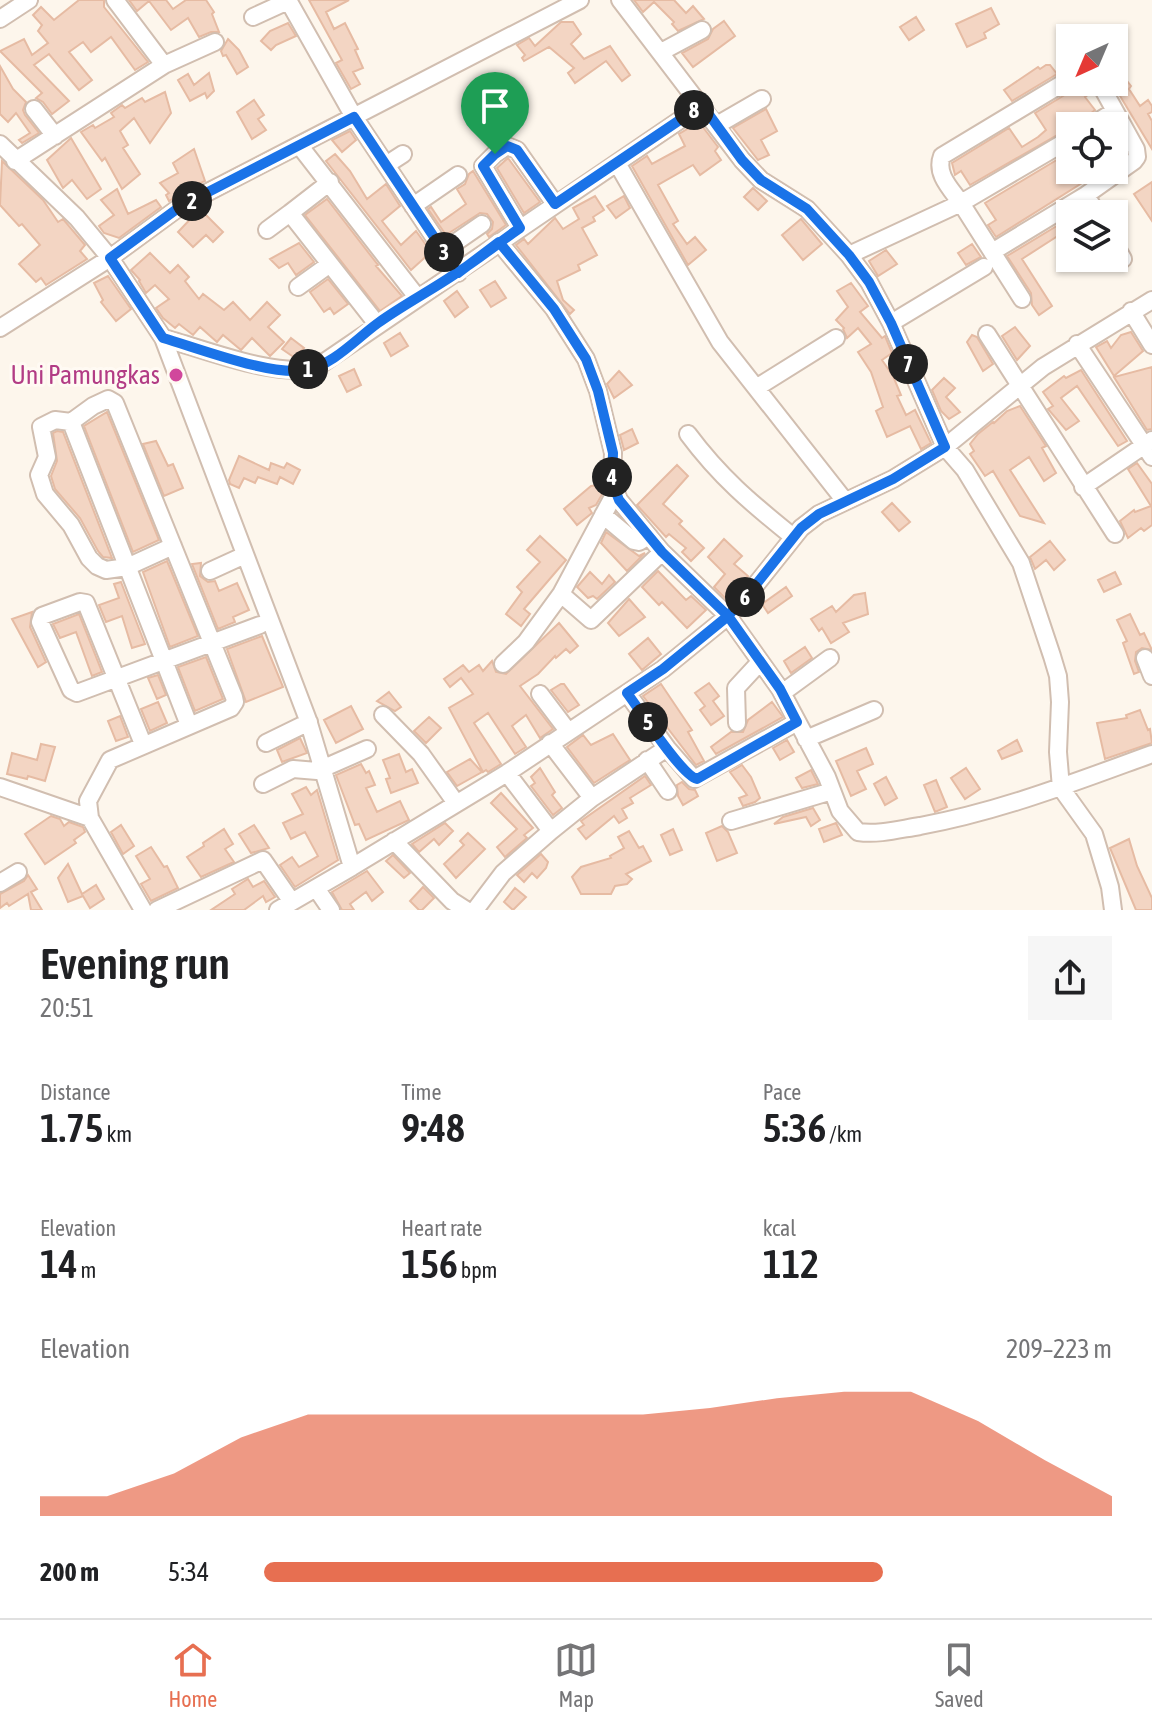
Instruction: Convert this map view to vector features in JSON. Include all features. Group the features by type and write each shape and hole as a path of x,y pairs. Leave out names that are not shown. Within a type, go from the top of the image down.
{"street":[{"path":"0,19 29,0"},
{"path":"115,0 164,65"},
{"path":"253,17 288,0 354,117 458,273"},
{"path":"0,328 110,258 181,206 580,0"},
{"path":"620,0 742,160 761,180 807,209 869,282 891,323 945,447 965,470 1013,547 1058,676 1061,788 1094,834 1110,887 1113,910"},
{"path":"661,52 702,30"},
{"path":"15,161 164,65 215,42"},
{"path":"1022,299 988,259 961,203 940,173 939,164 942,156 1056,87"},
{"path":"891,323 1086,195 1137,157 1136,149 1107,96"},
{"path":"717,125 762,99"},
{"path":"163,338 270,368 304,371 325,362 702,105"},
{"path":"34,109 55,136"},
{"path":"0,144 77,218 110,258 163,338 309,722 352,867"},
{"path":"299,145 417,297"},
{"path":"520,228 483,166 495,154 507,146 517,150 555,204"},
{"path":"849,255 961,203 1056,147"},
{"path":"386,165 403,154"},
{"path":"617,163 702,314 731,358 845,501"},
{"path":"413,206 458,175"},
{"path":"267,230 330,182"},
{"path":"1086,195 1089,200"},
{"path":"290,213 377,324"},
{"path":"443,251 482,224"},
{"path":"499,242 554,309 586,359 598,391 613,453 612,482 615,493 662,552 728,616 782,693 840,811 858,832 950,820 1021,802 1152,754"},
{"path":"298,287 330,264"},
{"path":"157,910 263,860 285,906 507,773 663,669 728,616 792,536 819,514 893,479 945,447 1043,367 1152,300"},
{"path":"1131,311 1152,345"},
{"path":"987,334 1018,387 1115,534"},
{"path":"756,388 836,338"},
{"path":"1077,344 1150,447 1083,487"},
{"path":"143,910 90,818 88,801 110,760 231,708 235,702 214,643 115,403 108,399 71,422 55,420 41,427 47,457 39,475 42,488 97,566 106,570 127,567 173,546"},
{"path":"71,422 189,725"},
{"path":"688,434 724,478 792,536"},
{"path":"503,664 526,642 561,594 615,493"},
{"path":"603,515 634,541 639,542 649,536"},
{"path":"561,594 591,620 662,552"},
{"path":"210,571 245,555"},
{"path":"143,744 116,680 91,611 84,601 40,619 73,693 81,693 116,680 165,661 214,643 260,625"},
{"path":"251,602 278,670"},
{"path":"782,693 830,658"},
{"path":"1145,658 1152,676"},
{"path":"737,723 736,688 760,662"},
{"path":"627,693 667,748 690,776 697,779 797,722"},
{"path":"540,694 568,731"},
{"path":"806,739 874,710"},
{"path":"383,715 421,754 456,803"},
{"path":"266,743 309,722"},
{"path":"550,743 592,798"},
{"path":"475,910 503,873 551,831 592,798 667,748"},
{"path":"263,784 293,769 317,771 367,749"},
{"path":"647,760 668,791"},
{"path":"507,773 551,831"},
{"path":"0,787 90,818"},
{"path":"731,821 832,791"},
{"path":"394,841 452,901 466,910"},
{"path":"0,883 18,872"},
{"path":"316,888 331,910"}],"building":[{"path":"79,0 104,0 104,7 148,62 135,70 111,37 91,52 83,42 69,52 92,80 79,90 49,54 34,65 69,101 52,114 36,98 42,93 0,51 24,39 32,55 48,43 38,31 42,25 33,15 41,7 54,20"},
{"path":"129,0 166,0 173,9 186,0 206,0 214,12 212,14 219,32 199,37 188,18 171,30 149,1 137,11"},
{"path":"309,0 349,0 326,12 334,29 345,23 358,49 355,50 363,68 353,72 360,84 351,89 336,63 342,60"},
{"path":"634,0 674,0 686,13 693,6 704,19 678,31 672,24 674,22 654,2 643,12"},
{"path":"991,8 999,24 984,33 986,38 967,47 956,24"},
{"path":"916,17 924,30 909,40 900,27"},
{"path":"724,21 735,36 693,67 682,53 708,39 713,29"},
{"path":"561,22 573,22 581,34 571,44 584,59 610,46 630,75 622,81 606,61 575,83 568,73 574,68 549,47 524,61 522,58 525,55 517,45 529,38 535,46"},
{"path":"288,23 296,36 271,50 261,41 270,31"},
{"path":"228,39 239,50 248,67 237,74 221,51"},
{"path":"1050,65 1056,75 1012,101 1004,90 1038,67"},
{"path":"0,66 13,89 26,102 25,115 39,133 22,143 19,140 30,133 16,113 8,122 0,114"},
{"path":"209,73 214,91 207,98 205,93 190,101 178,80 188,74 194,85"},
{"path":"1128,82 1140,106 1148,100 1152,106 1152,112 1148,114 1152,121 1152,149 1120,96 1128,96"},
{"path":"165,92 171,113 150,143 134,118 120,131 128,145 123,148 140,174 122,189 105,158 102,161 81,132 114,117 111,113 122,105 125,108 142,98 145,102"},
{"path":"1063,96 1086,96 1095,110 1056,112 1056,136 970,185 961,171 955,175 952,163 1009,128 1022,147 1038,137 1046,130 1035,113"},
{"path":"254,100 264,115 258,119 266,130 252,139 237,112"},
{"path":"766,109 777,131 761,140 769,155 758,160 733,128"},
{"path":"699,122 718,147 715,151 721,160 700,175 693,165 658,185 678,221 673,224 687,244 695,237 706,250 688,265 632,166 647,156 652,164 685,146 679,134"},
{"path":"350,131 356,140 342,152 332,140"},
{"path":"71,138 101,189 87,199 72,180 63,188 47,160"},
{"path":"194,149 205,181 180,192 169,201 166,195 169,193 160,183 178,173 173,163"},
{"path":"335,154 367,199 386,184 400,206 382,221 401,245 416,231 431,252 411,270 326,161"},
{"path":"508,158 540,202 524,213 497,168"},
{"path":"1056,160 1056,184 1080,184 996,237 988,225 996,220 985,203"},
{"path":"2,161 43,200 58,222 63,219 85,245 80,251 87,259 46,285 41,278 36,282 19,264 40,245 0,205"},
{"path":"473,171 506,225 489,237 487,234 493,222 487,214 480,213 446,235 428,209 431,207 441,222 466,204 457,189 465,184"},
{"path":"1152,182 1152,221 1134,194"},
{"path":"753,188 767,201 758,210 744,197"},
{"path":"117,189 128,214 156,200 161,207 119,238 104,233 99,226 114,215 101,200"},
{"path":"595,196 604,210 593,217 595,221 582,228 597,255 578,265 580,270 557,281 563,300 574,310 570,314 516,245 524,239 528,244 555,218 563,229 579,219 573,208"},
{"path":"624,196 630,208 616,218 607,206"},
{"path":"327,199 402,296 380,311 305,215"},
{"path":"200,209 223,232 213,242 206,235 193,247 178,232"},
{"path":"801,219 822,244 803,260 782,235"},
{"path":"1056,226 1056,237 1022,259 1052,306 1039,315 1032,305 1031,293 1007,256"},
{"path":"299,243 314,262 296,275 288,263 279,268 270,259"},
{"path":"972,244 981,257 966,265 958,253"},
{"path":"886,250 897,264 878,276 869,261"},
{"path":"150,253 170,273 178,265 189,277 185,281 199,299 203,294 224,310 233,302 250,320 267,302 280,315 268,327 284,342 270,356 252,338 241,350 223,335 217,342 200,327 193,335 179,324 175,328 156,308 169,299 155,285 146,293 131,270"},
{"path":"108,276 131,309 116,321 101,302 103,300 94,283"},
{"path":"328,279 348,304 334,314 330,308 324,312 310,292"},
{"path":"495,281 506,298 491,307 480,290"},
{"path":"851,283 868,306 860,312 882,338 885,336 892,353 882,360 893,376 901,395 897,396 906,415 915,410 931,443 921,449 910,426 887,437 876,411 883,407 871,372 858,352 871,344 858,328 847,338 844,328 836,320 848,307 837,291"},
{"path":"457,291 468,307 455,317 444,301"},
{"path":"1015,327 1030,346 1017,360 1002,336"},
{"path":"1131,332 1143,351 1114,376 1096,347 1107,341 1111,348 1121,335"},
{"path":"400,333 408,346 391,356 384,343"},
{"path":"972,335 977,337 993,364 983,371 967,342"},
{"path":"291,338 304,348 295,358 282,349"},
{"path":"1152,367 1152,429 1147,430 1114,377"},
{"path":"354,369 361,385 347,392 339,376"},
{"path":"1081,370 1127,441 1118,446 1077,386 1061,398 1079,421 1066,430 1048,409 1053,406 1043,392 1064,376 1066,378"},
{"path":"619,371 632,385 614,398 607,384"},
{"path":"944,378 955,388 946,397 960,412 949,419 941,411 932,390"},
{"path":"1020,406 1046,446 1042,448 1056,473 1044,481 1029,457 1010,470 1044,523 1020,516 993,471 985,476 970,454 974,451 970,444 978,434 1007,411"},
{"path":"107,412 159,540 133,552 84,426"},
{"path":"632,429 638,443 624,450 620,435"},
{"path":"63,432 112,558 103,557 98,551 80,518 55,489 51,476 57,461 53,433"},
{"path":"156,441 168,466 173,464 183,488 164,496 143,444"},
{"path":"239,456 269,470 271,463 284,468 287,463 300,470 293,484 280,477 277,484 258,477 255,483 244,478 239,488 230,484 229,480"},
{"path":"1137,463 1152,484 1152,525 1144,531 1141,528 1128,538 1120,521 1134,510 1151,506 1128,469"},
{"path":"677,465 688,476 663,504 704,548 691,561 682,552 686,548 669,534 666,537 637,505"},
{"path":"602,485 604,491 596,505 589,508 592,513 577,525 564,509 591,486"},
{"path":"892,503 910,522 899,531 882,512"},
{"path":"606,532 639,556 645,553 627,571 601,543"},
{"path":"540,536 566,560 524,609 530,614 521,626 506,614 522,592 517,587 540,562 527,550"},
{"path":"724,539 742,556 734,564 748,576 727,600 714,587 725,574 708,557"},
{"path":"1050,541 1065,560 1054,570 1046,560 1035,569 1030,557"},
{"path":"167,561 198,636 170,647 143,572"},
{"path":"201,563 200,576 208,582 215,581 219,591 237,583 249,610 233,617 235,622 218,629 192,564"},
{"path":"658,571 686,600 691,596 706,610 687,628 642,587"},
{"path":"590,572 602,584 609,575 615,582 597,599 593,596 588,598 577,587"},
{"path":"1115,572 1121,584 1104,592 1098,580"},
{"path":"121,582 145,644 132,648 122,616 106,622 99,605 119,598 114,584"},
{"path":"786,587 792,596 768,613 762,604"},
{"path":"865,593 868,614 843,623 849,632 831,643 822,628 819,631 811,619 832,606 836,612 854,595"},
{"path":"629,599 645,617 619,636 608,623"},
{"path":"32,612 30,627 46,662 38,667 12,619"},
{"path":"79,614 102,672 92,676 76,632 60,638 53,624"},
{"path":"1130,614 1140,635 1144,633 1152,650 1142,648 1136,652 1139,672 1134,674 1123,643 1127,641 1117,620"},
{"path":"559,623 578,646 570,653 566,649 555,656 538,674 520,686 553,729 540,738 526,715 512,726 526,747 515,754 488,713 474,723 501,764 483,772 449,708 473,694 461,678 450,687 444,679 463,665 469,672 479,665 483,671 492,661 496,672 506,674"},
{"path":"262,636 283,687 246,702 227,649"},
{"path":"648,638 661,654 642,670 629,654"},
{"path":"805,647 812,658 791,673 784,661"},
{"path":"206,657 223,699 195,711 178,667"},
{"path":"158,675 166,695 157,699 148,678"},
{"path":"709,683 719,696 713,701 724,716 711,725 700,710 705,706 695,693"},
{"path":"561,684 579,705 568,712 551,690"},
{"path":"661,684 692,730 688,732 704,761 696,765 643,696"},
{"path":"389,692 401,707 395,711 377,701"},
{"path":"158,702 167,723 150,731 141,709"},
{"path":"772,702 783,717 716,754 711,747 731,732 743,732 748,720"},
{"path":"351,706 363,729 336,743 324,720"},
{"path":"1140,710 1150,729 1152,743 1105,759 1097,723 1127,718 1126,715"},
{"path":"120,716 128,737 116,741 108,721"},
{"path":"429,717 441,728 426,743 414,731"},
{"path":"613,734 630,760 594,783 567,747 583,735 591,745"},
{"path":"300,738 307,753 282,762 277,750"},
{"path":"787,740 794,752 780,760 773,748"},
{"path":"1017,740 1022,751 1002,759 998,751"},
{"path":"41,744 55,747 45,781 7,774 12,753 37,760"},
{"path":"866,748 873,764 857,771 866,789 851,796 836,761"},
{"path":"399,754 406,772 412,769 418,783 391,793 386,779 390,778 383,760"},
{"path":"470,759 482,772 457,786 447,772"},
{"path":"361,764 366,773 369,771 375,785 366,788 377,812 400,801 409,820 366,840 359,824 355,825 336,775"},
{"path":"742,765 760,798 743,806 739,798 747,795 730,772"},
{"path":"540,768 555,792 552,795 562,808 553,815 531,786 535,783 531,777"},
{"path":"966,768 980,789 965,799 951,778"},
{"path":"811,770 818,784 802,788 796,778"},
{"path":"645,776 651,785 630,798 633,803 622,809 627,818 619,823 614,816 586,839 578,829 584,825 581,821"},
{"path":"886,777 897,798 885,805 874,784"},
{"path":"936,780 947,807 935,812 924,785"},
{"path":"682,782 695,790 698,796 683,805 677,785"},
{"path":"306,787 311,795 317,790 338,860 295,887 280,865 292,857 299,867 318,856 305,832 291,839 283,823 303,814 292,794"},
{"path":"501,793 533,828 524,835 527,838 505,857 497,847 517,829 491,803"},
{"path":"813,808 820,820 811,826 806,817 774,824 783,817"},
{"path":"51,816 60,819 64,826 69,822 83,827 85,832 74,840 76,843 45,864 25,834"},
{"path":"445,823 453,831 439,845 434,839 419,852 412,844"},
{"path":"836,823 842,835 824,842 819,829"},
{"path":"121,825 134,846 123,854 111,832"},
{"path":"254,825 269,848 251,853 239,834"},
{"path":"722,826 737,853 717,861 706,833"},
{"path":"224,829 233,844 225,849 234,862 201,877 187,857"},
{"path":"673,829 682,850 670,855 661,835"},
{"path":"629,831 639,848 643,846 651,861 626,874 632,879 627,884 615,886 611,894 581,894 572,877 581,867 611,858 624,848 618,837"},
{"path":"468,833 485,849 456,878 444,864 464,845 460,841"},
{"path":"1129,839 1152,898 1152,910 1136,910 1110,848"},
{"path":"151,847 164,867 167,866 178,888 151,901 141,884 150,879 136,856"},
{"path":"541,854 548,862 546,868 537,878 532,873 524,882 517,875"},
{"path":"393,855 410,873 404,878 386,861"},
{"path":"68,864 82,894 96,885 104,899 90,908 83,896 68,902 58,878"},
{"path":"367,871 383,892 372,901 366,892 350,904 354,910 342,910 332,892"},
{"path":"28,875 37,889 31,892 42,910 31,910 28,894 0,908 0,894 24,881"},
{"path":"248,879 253,887 264,881 275,897 266,902 263,896 244,910 211,910 235,894 232,889"},
{"path":"423,887 434,898 419,910 410,901"},
{"path":"515,888 526,897 513,910 504,902"}],"place":[{"name":"Uni Pamungkas","path":"176,375"}],"route":[{"path":"495,154 483,166 520,228 499,242 458,273 377,324 333,357 304,371 270,368 163,338 110,258 181,206 354,117 458,273 499,242 554,309 586,359 598,391 613,453 612,482 619,500 662,552 728,616 663,669 627,693 667,748 690,776 697,779 797,722 780,689 728,616 801,528 819,514 893,479 945,447 891,323 869,282 807,209 761,180 742,160 702,105 555,204 517,150 507,146 495,154"}]}
